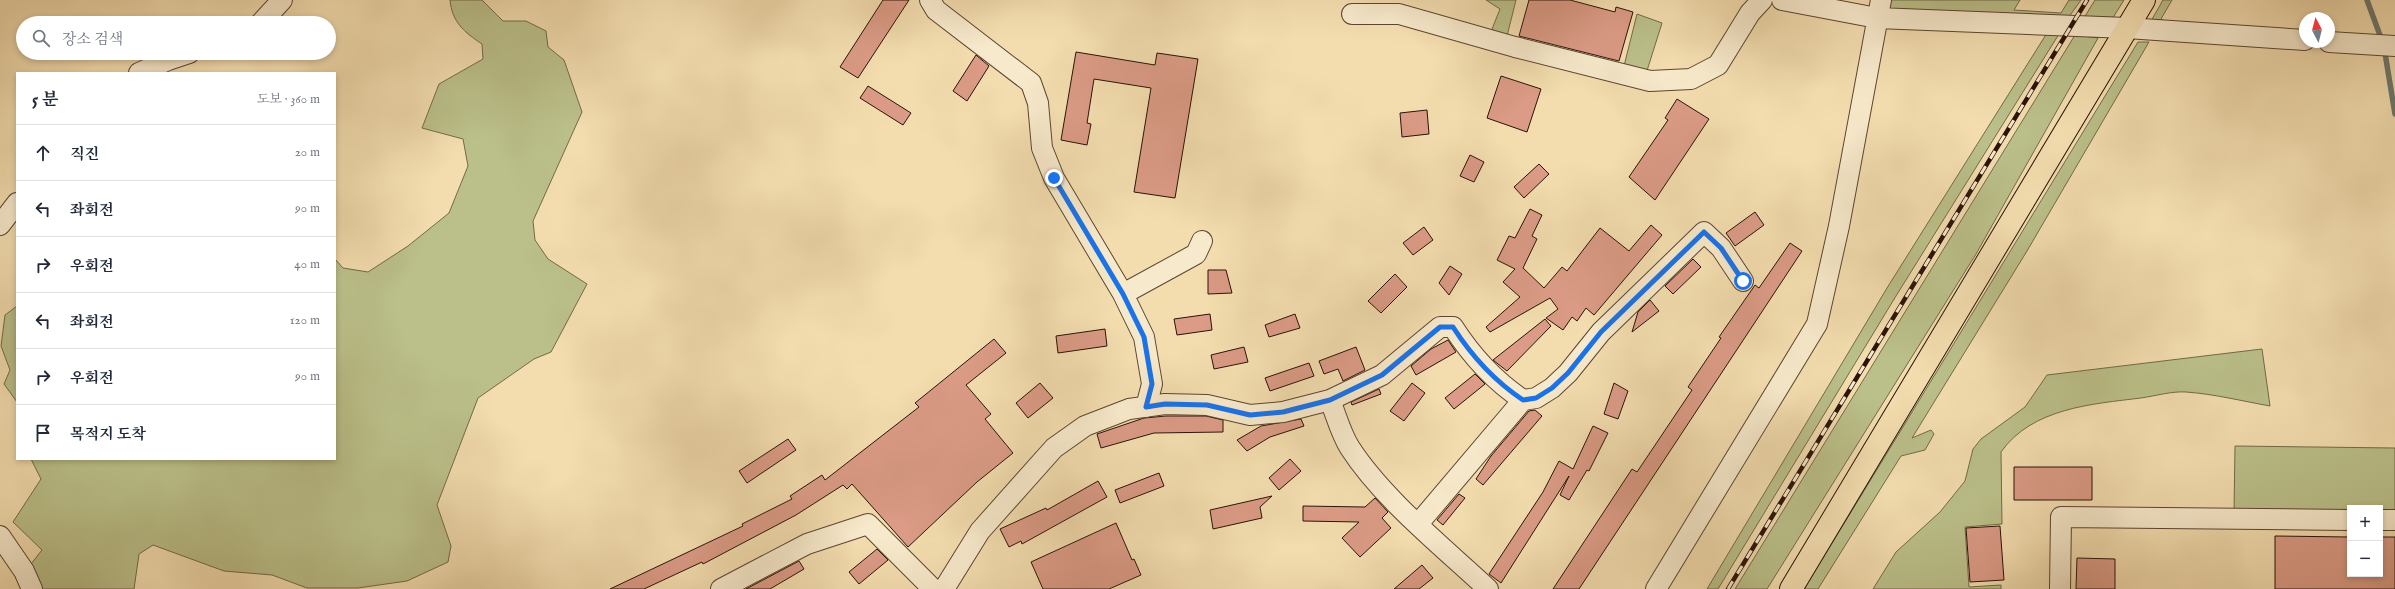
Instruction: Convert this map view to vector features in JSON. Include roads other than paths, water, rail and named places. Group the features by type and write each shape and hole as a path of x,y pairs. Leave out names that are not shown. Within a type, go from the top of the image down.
{"main road":[{"path":"1791,589 2144,0"}],"street":[{"path":"267,16 282,0"},
{"path":"930,0 936,10 1031,83 1038,102 1042,148 1054,178 1123,294 1144,337 1152,384 1146,407"},
{"path":"1352,14 1399,14 1650,82 1690,79 1718,65 1750,13 1762,0"},
{"path":"1782,0 2127,28 2299,40"},
{"path":"1656,589 1817,324 1839,226 1879,9"},
{"path":"2335,42 2395,46"},
{"path":"141,72 168,60"},
{"path":"0,225 16,204"},
{"path":"944,589 980,531 1054,448 1085,426 1129,409 1165,404 1207,405 1250,415 1283,412 1330,400 1382,375 1440,327 1453,327 1465,346 1507,390 1523,400 1536,398 1552,388 1568,373 1601,332 1704,232 1721,248 1743,281"},
{"path":"1123,294 1196,254 1202,241"},
{"path":"1330,400 1349,446 1364,468 1418,524 1488,589"},
{"path":"1418,524 1523,400"},
{"path":"2060,589 2061,517 2347,520"},
{"path":"2383,520 2395,520"},
{"path":"721,589 807,544 868,524 933,589"},
{"path":"0,536 24,571 32,589"}],"waterway":[{"path":"2367,0 2381,38"},
{"path":"2385,53 2395,114"}],"railway":[{"path":"1728,589 2087,0"}]}
